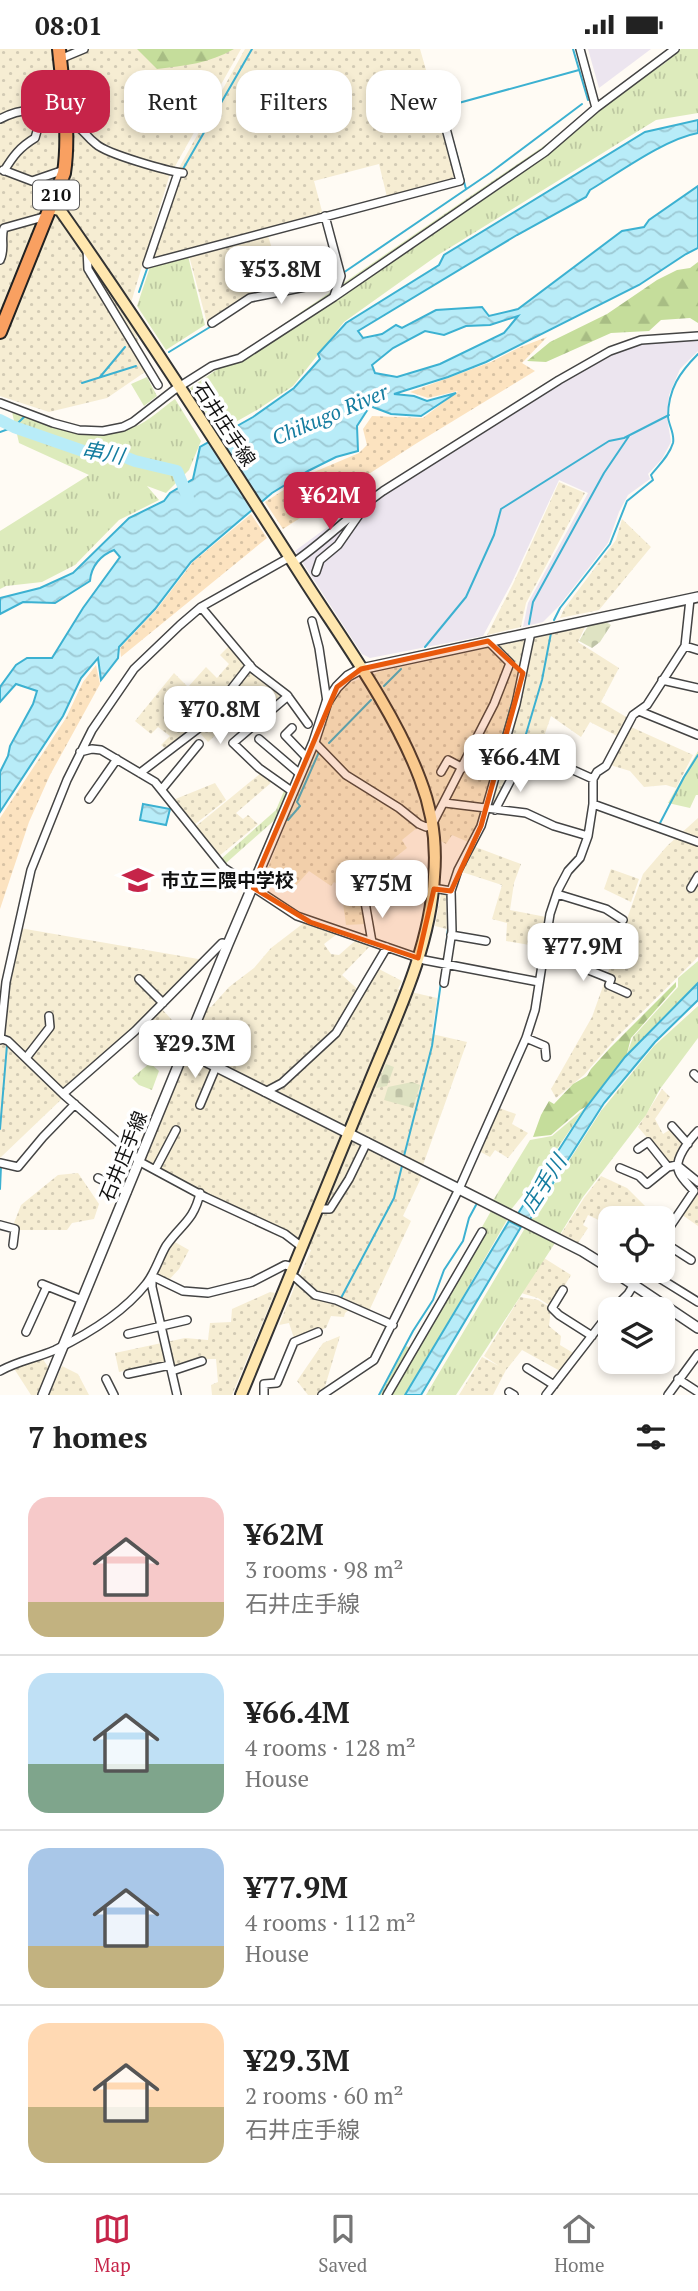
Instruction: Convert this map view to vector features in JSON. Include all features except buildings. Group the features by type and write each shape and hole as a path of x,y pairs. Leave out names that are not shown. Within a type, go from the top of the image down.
{"highway":[{"name":"210","path":"0,332 65,169 66,133"}],"main road":[{"name":"石井庄手線","path":"49,212 60,210 182,391 390,713 427,800 432,825 435,859 433,888 418,958 349,1134 241,1395"}],"street":[{"path":"60,54 84,49"},
{"path":"580,49 596,108"},
{"path":"0,403 52,423 79,430 103,431 133,422 182,391 212,366 240,358 334,297 545,152 596,108 675,49"},
{"path":"0,119 21,111"},
{"path":"36,133 35,138 14,154 2,170 32,181 65,169"},
{"path":"86,133 97,146 181,173 149,263 460,181 447,133"},
{"path":"0,260 4,248 1,230 49,212"},
{"path":"325,216 341,274 334,297"},
{"path":"86,249 88,269 158,385"},
{"path":"212,323 250,298 310,286 341,274"},
{"path":"302,1247 285,1234 200,1193 140,1160 63,1094 8,1041 0,1039 6,982 31,870 49,821 92,730 134,669 201,607 323,541 367,502 513,408 610,351 641,340 698,336"},
{"path":"316,572 320,560 338,545 367,502"},
{"path":"361,669 694,598"},
{"path":"322,1395 374,1360 459,1189 526,1038 535,1010 550,913 568,871 580,859 588,836 593,804 593,779 597,772 606,766 633,715 647,705 685,646 689,613 694,598"},
{"path":"201,607 250,666 288,695 308,724"},
{"path":"689,613 698,615"},
{"path":"312,621 327,702"},
{"path":"444,983 451,935 451,891 458,870 481,826 531,632"},
{"path":"488,641 510,663 521,669"},
{"path":"685,646 698,650"},
{"path":"314,742 346,775 398,807 419,824 426,827 432,825 494,704 510,663"},
{"path":"140,773 204,724 250,666"},
{"name":"石井庄手線","path":"43,1395 314,742 327,702 348,676 361,669"},
{"path":"662,680 698,688"},
{"path":"288,695 233,743 259,768 293,792"},
{"path":"639,711 698,735"},
{"path":"292,728 285,735 307,758"},
{"path":"259,740 300,774"},
{"path":"162,789 199,744"},
{"path":"80,752 101,750 155,782 224,868 310,922 418,958 539,982"},
{"path":"89,799 117,759"},
{"path":"442,772 448,759 463,768"},
{"path":"495,810 519,764"},
{"path":"562,765 593,779"},
{"path":"445,803 526,813 554,826 588,836"},
{"path":"593,804 698,842"},
{"path":"691,888 698,876"},
{"path":"433,888 451,891"},
{"path":"557,894 606,909 623,920"},
{"path":"365,902 373,943"},
{"path":"451,935 486,941"},
{"path":"63,1094 135,1031 222,943 228,944"},
{"path":"265,1091 282,1083 335,1033 387,947"},
{"path":"543,953 579,964 611,979 608,985 627,993"},
{"path":"139,979 163,1003"},
{"path":"26,1058 50,1027 49,1016"},
{"path":"526,1038 545,1046 546,1057"},
{"path":"185,1051 598,1261"},
{"path":"200,1105 216,1067"},
{"path":"0,1163 18,1167 75,1104"},
{"path":"672,1126 688,1144"},
{"path":"155,1170 176,1130"},
{"path":"675,1221 694,1191 679,1173 677,1164 698,1131"},
{"path":"318,1209 330,1209 349,1179 367,1142"},
{"path":"638,1149 648,1142 668,1167"},
{"path":"620,1168 639,1176 647,1184 668,1167 677,1164"},
{"path":"677,1164 698,1182"},
{"path":"98,1178 127,1192"},
{"path":"0,1371 62,1346 122,1309 147,1284 168,1244 197,1207 200,1193"},
{"path":"0,1225 15,1229 13,1245"},
{"path":"387,1395 482,1232"},
{"path":"675,1249 691,1260"},
{"path":"152,1276 183,1291 208,1293 252,1282 285,1265 316,1295 336,1300 393,1325"},
{"path":"152,1276 152,1287 177,1395"},
{"path":"668,1283 698,1302"},
{"path":"625,1297 634,1284 698,1328"},
{"path":"26,1332 45,1285 82,1300"},
{"path":"563,1290 552,1308 592,1336"},
{"path":"128,1334 187,1320"},
{"path":"546,1395 598,1328"},
{"path":"248,1380 264,1384 277,1383 294,1342 318,1332"},
{"path":"668,1395 698,1354"},
{"path":"128,1374 202,1361"},
{"path":"527,1369 554,1385"},
{"path":"106,1379 114,1395"},
{"path":"678,1379 697,1391"},
{"path":"264,1384 264,1395"}],"highlighted area":[{"path":"488,641 523,673 481,826 451,891 434,889 418,958 310,922 252,887 337,687 361,669"}],"shaded area":[{"path":"0,49 241,49 222,83 222,70 124,70 124,133 194,133 169,177 130,306 145,372 107,398 49,412 0,396"},
{"path":"245,49 420,49 426,70 366,70 366,133 444,133 457,178 387,197 379,164 314,181 323,215 267,232 278,269 305,261 310,284 247,296 207,323 188,252 145,266 179,168 198,133 222,133 222,90"},
{"path":"588,49 651,49 599,88"},
{"path":"647,336 698,338 698,351 680,369 669,395 667,417 671,442 662,459 648,474 650,479 628,495 608,543 559,606 543,622 523,627 528,603 588,493 559,480 512,582 483,636 370,658 362,654 295,551 360,503 421,463 607,350"},
{"path":"559,482 585,493 526,603 521,627 487,635 513,584"},
{"path":"622,519 651,547 599,610 560,618 616,540"},
{"path":"585,627 578,642 619,668 601,702 628,718 617,736 590,722 581,737 551,716 540,748 522,745 520,750 505,746 498,773 508,777 468,842 452,835 446,844 418,827 402,840 407,848 351,892 334,882 331,886 309,871 292,890 265,875 318,745 327,715 335,698 349,683 381,671"},
{"path":"230,645 249,666 208,716 195,706 188,716 200,726 168,751 161,745 170,736 158,727 151,734 135,721 174,673 188,687 206,667 217,678 229,664 220,655"},
{"path":"249,669 283,698 246,729 221,706"},
{"path":"220,707 226,713 215,724 221,730 208,742 198,731"},
{"path":"629,726 693,755 676,788 666,785 644,787 630,771 610,765"},
{"path":"261,773 272,782 236,813 243,819 248,815 258,824 218,857 195,827"},
{"path":"215,783 226,800 194,825 173,800"},
{"path":"698,818 698,957 617,1037 584,1075 556,1098 551,1089 592,1017 643,874 667,846"},
{"path":"473,846 521,864 514,883 510,910 546,917 541,947 506,941 507,923 492,919 502,885 462,872"},
{"path":"611,869 639,879 631,902 604,889"},
{"path":"441,894 446,895 447,929 435,926"},
{"path":"359,899 366,924 346,925 343,903"},
{"path":"305,922 337,934 324,944 331,954 339,955 356,940 372,944 342,975 363,994 377,968 402,981 398,989 437,998 432,1034 467,1042 423,1165 422,1176 403,1216 411,1221 369,1311 313,1291 299,1277 311,1250 279,1229 207,1196 200,1189 144,1161 207,1006 211,1007 229,987 254,968 271,948"},
{"path":"14,927 204,960 161,1008 180,1029 162,1046 144,1027 68,1093 0,1158 0,1016 3,981"},
{"path":"662,1089 670,1097 655,1119 663,1134 671,1129 685,1144 677,1161 669,1163 638,1127"},
{"path":"499,1108 516,1114 512,1124 528,1133 508,1158 495,1150 490,1157 479,1151"},
{"path":"78,1173 99,1204 94,1219 72,1223 67,1230 19,1230 14,1223 21,1205 58,1175"},
{"path":"601,1176 627,1188 645,1206 598,1206 598,1220 588,1215 583,1225 588,1228 578,1243 561,1234"},
{"path":"698,1188 698,1226 681,1214"},
{"path":"173,1241 189,1250 179,1269 166,1283 153,1275"},
{"path":"544,1258 571,1275 552,1307 538,1298 521,1293"},
{"path":"297,1281 311,1295 351,1308 344,1317 331,1316 326,1328 294,1338 289,1323 279,1325"},
{"path":"270,1292 275,1293 232,1395 212,1395 211,1385 218,1382 216,1359 194,1359 174,1366 172,1361 119,1372 115,1353 185,1338 208,1340 210,1323 231,1322 232,1309"},
{"path":"520,1297 538,1300 551,1308 549,1326 561,1336 560,1345 575,1354 562,1372 522,1350 506,1370 493,1395 459,1395 482,1357 499,1366 484,1356"},
{"path":"340,1336 324,1390 317,1395 308,1395 297,1381 323,1343"},
{"path":"42,1358 49,1368 38,1395 31,1395 13,1367"},
{"path":"62,1366 78,1374 89,1395 49,1395"}],"green space":[{"path":"137,49 234,49 206,61 157,69"},
{"path":"681,49 698,49 698,113 656,120 438,255 344,322 293,386 218,432 190,388 665,63"},
{"path":"188,256 205,325 166,350 137,306 150,267"},
{"path":"698,262 698,323 690,318 661,320 649,331 611,333 546,362 527,361 550,342 607,314 657,280 677,270 690,268"},
{"path":"147,377 157,396 144,406 131,384"},
{"path":"175,399 201,441 189,470 166,493 147,486 159,500 119,520 75,565 42,582 0,589 0,531 89,475 19,443 12,412 72,430 103,433 139,425"},
{"path":"606,622 611,625 600,642 592,648 579,641 588,626"},
{"path":"698,751 698,795 690,808 668,803"},
{"path":"284,791 287,792 277,818 225,864 221,859 276,810"},
{"path":"698,961 698,982 627,1054 633,1037 678,987 678,978"},
{"path":"676,982 676,987 631,1038 624,1065 591,1104 551,1135 533,1137 549,1101 554,1104 573,1084 587,1076 610,1048"},
{"path":"698,1006 698,1038 660,1089 646,1115 583,1197 559,1236 530,1222 601,1111 654,1046"},
{"path":"150,1063 159,1071 152,1090 139,1085 132,1078"},
{"path":"386,1064 394,1067 387,1086 376,1088"},
{"path":"412,1082 420,1085 413,1108 384,1100 388,1087"},
{"path":"584,1109 547,1164 510,1211 492,1202 530,1140 552,1136"},
{"path":"491,1211 507,1220 406,1395 380,1395 406,1346 413,1349"},
{"path":"525,1228 555,1243 456,1395 426,1395"}],"sand":[{"path":"547,337 522,363 535,371 283,529 265,502 307,475 359,453 367,445 363,429 372,416 423,418 458,391 428,398 410,392 491,362"},
{"path":"251,514 267,538 121,657 120,648 157,609 193,562"},
{"path":"96,665 100,684 50,775 29,822 0,909 0,818 66,718 83,682"}],"water":[{"name":"Chikugo River","path":"698,120 698,133 671,142 643,157 590,190 586,197 517,235 358,331 363,338 382,334 396,325 402,328 436,310 482,307 489,316 518,309 622,231 644,227 649,220 698,186 698,248 639,285 486,362 394,394 414,396 427,401 456,393 421,416 391,414 370,406 357,426 358,451 336,457 272,493 191,562 155,609 119,647 118,658 101,680 98,658 81,678 63,716 0,812 0,772 37,691 16,684 0,702 0,687 16,665 27,658 52,658 83,608 120,557 114,550 105,555 95,566 90,581 55,603 23,602 0,614 0,598 40,588 73,573 129,518 164,501 170,493 193,479 200,447 253,417 294,388 320,359 318,354 346,323 439,265 444,255 645,132","holes":["518,316 504,333 440,364 397,377 375,373 372,365 393,348 425,331 444,335 466,326 490,325"]},
{"path":"143,804 170,809 166,825 140,820"},
{"name":"庄手川","path":"698,983 698,1000 655,1042 604,1103 529,1221 517,1215 585,1109 625,1057"},
{"path":"509,1221 521,1227 421,1395 405,1395"}],"waterway":[{"path":"183,169 252,49"},
{"path":"573,49 588,100"},
{"path":"461,102 579,70"},
{"path":"343,273 490,173 582,104"},
{"path":"453,141 466,189"},
{"path":"177,185 181,174"},
{"path":"139,292 148,266"},
{"path":"169,352 210,327"},
{"path":"100,377 125,347"},
{"path":"554,620 560,608 610,544 627,501 653,480 651,475 669,452 673,443 668,417 670,398 681,374 698,354"},
{"path":"82,383 136,366"},
{"path":"425,647 466,597 494,535 501,509 609,441 624,438 669,415"},
{"name":"串川","path":"0,432 14,427 25,416"},
{"name":"串川","path":"0,420 86,452 107,450 135,461 177,471 188,498"},
{"path":"529,624 533,602 604,473 629,436"},
{"path":"518,761 542,680 551,633"},
{"path":"384,686 401,669"},
{"path":"492,772 516,689"},
{"path":"329,743 371,700"},
{"path":"288,820 300,806 297,802 319,752"},
{"path":"659,825 698,755"},
{"path":"446,948 448,896"},
{"path":"404,1156 432,1046 441,982"},
{"path":"0,1129 7,1045"},
{"path":"0,1189 1,1166"},
{"path":"341,1298 394,1198 402,1166"},
{"path":"379,1395 433,1300 444,1270 463,1241 469,1218 476,1205"}],"place":[{"name":"市立三隈中学校","path":"138,880"}]}
